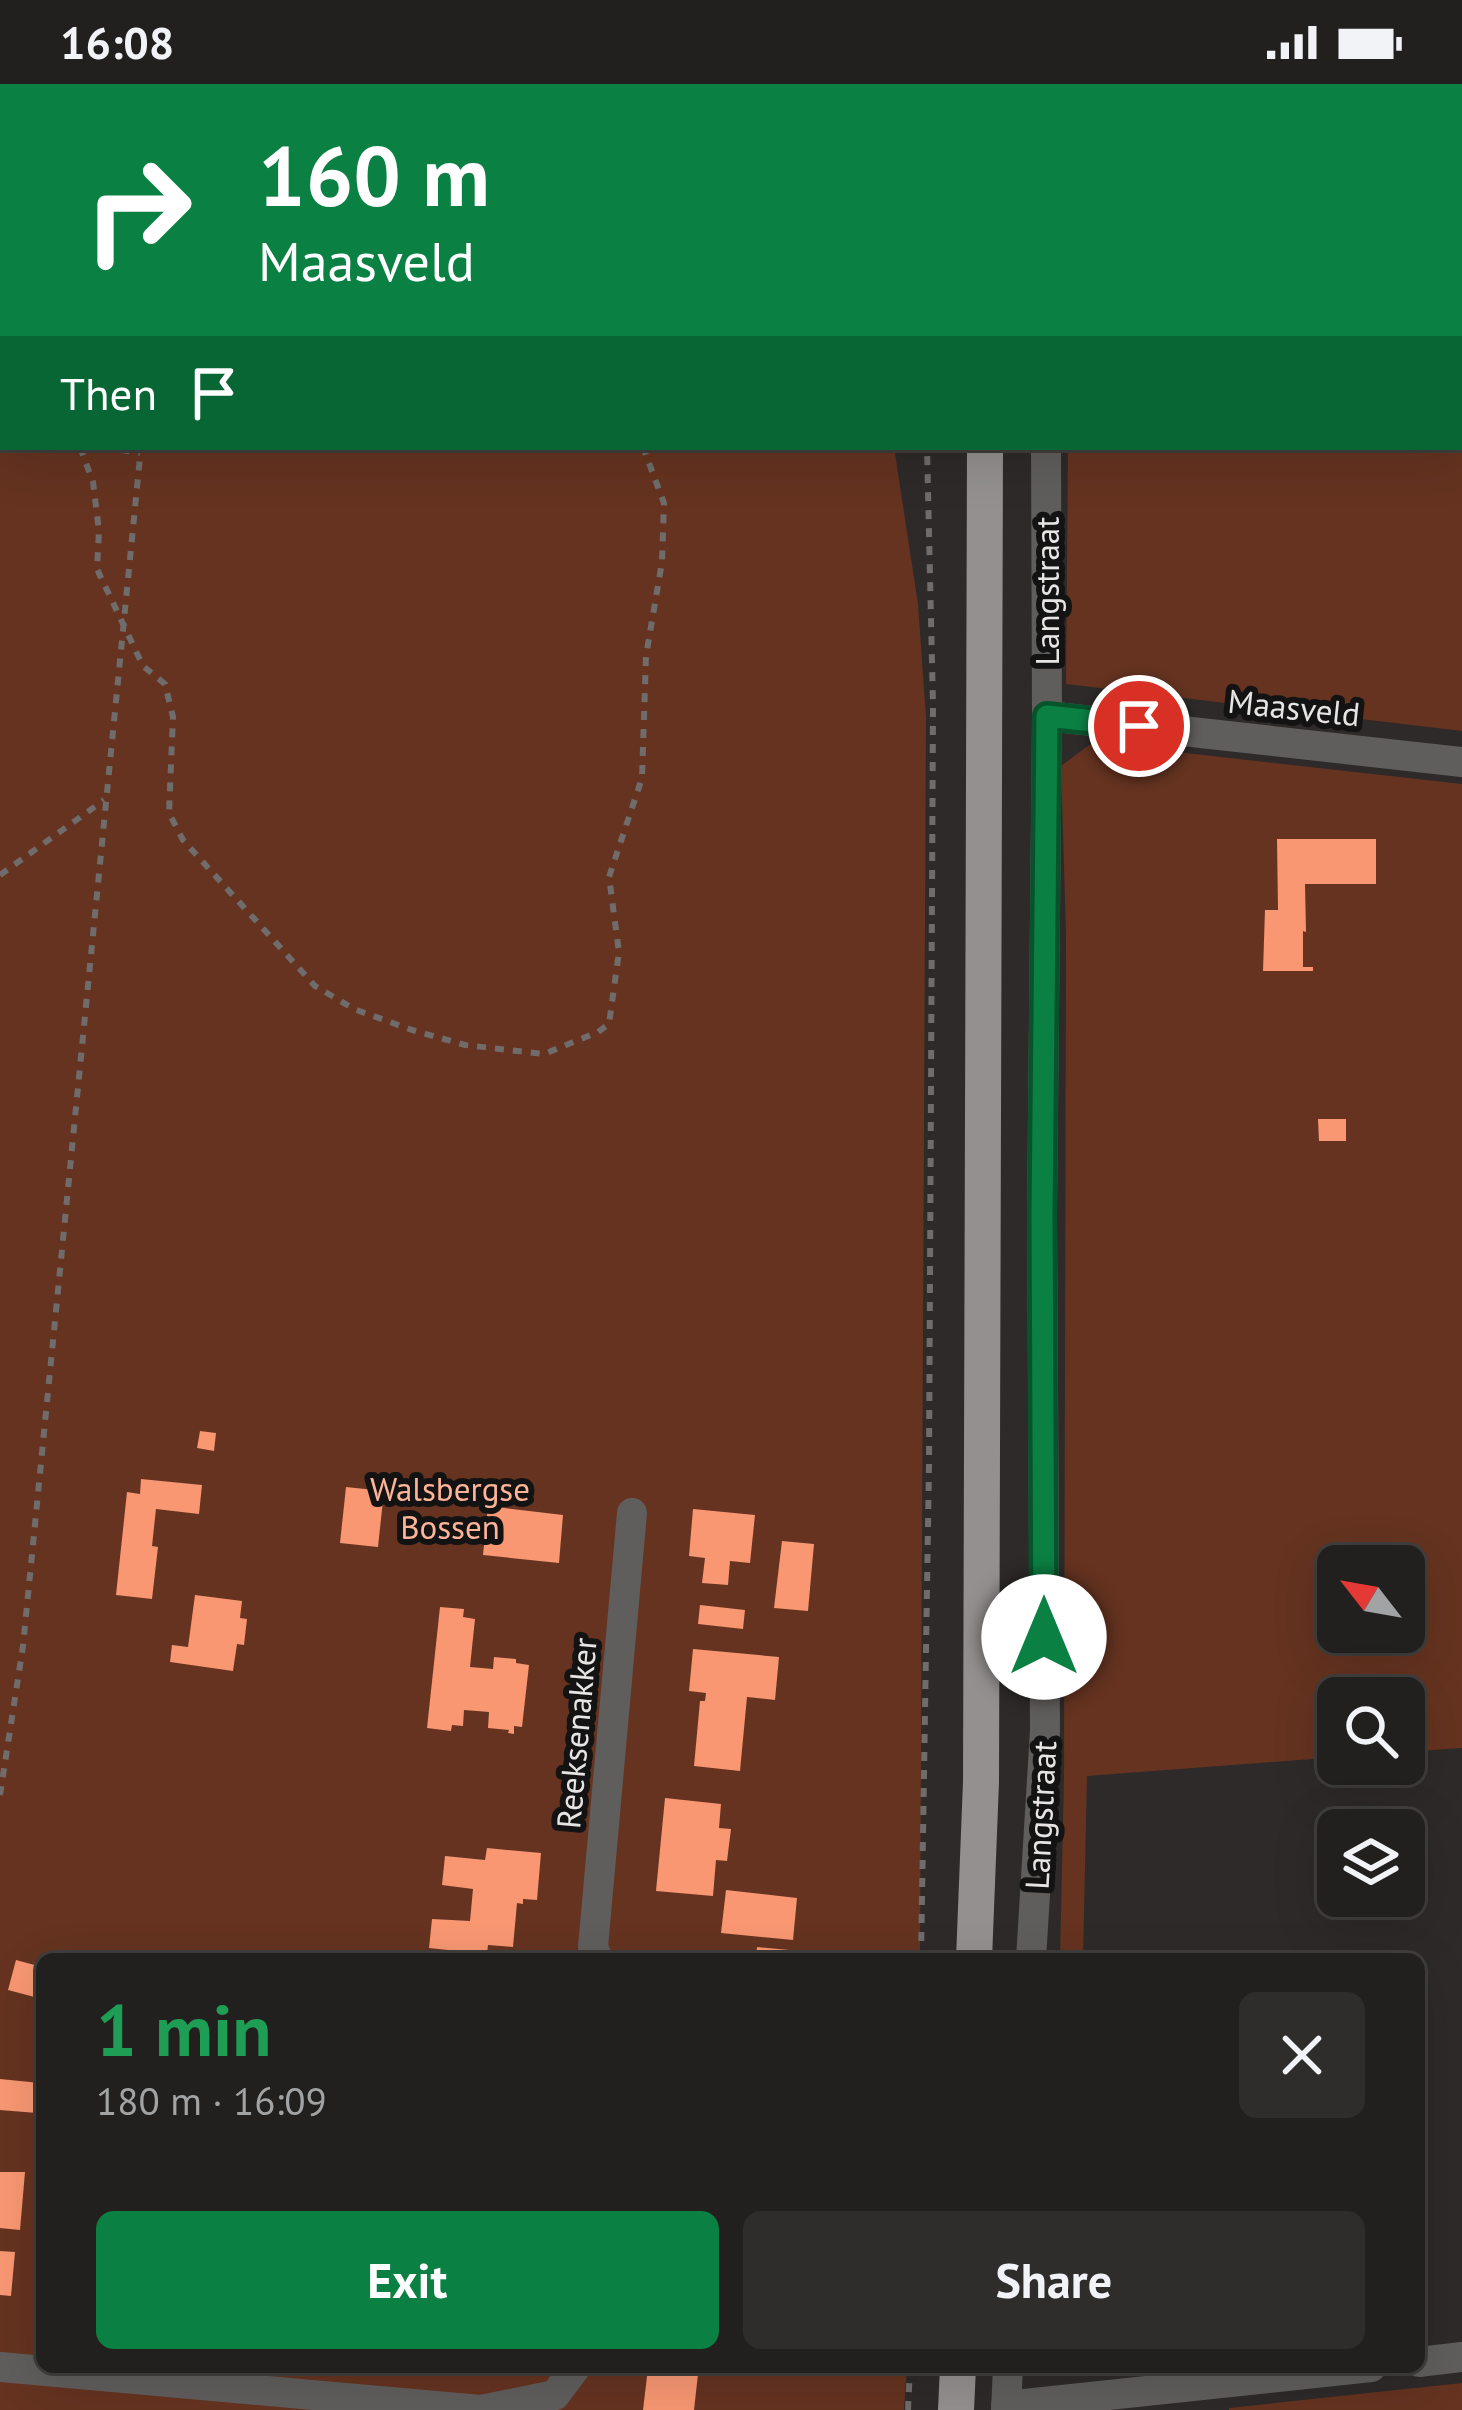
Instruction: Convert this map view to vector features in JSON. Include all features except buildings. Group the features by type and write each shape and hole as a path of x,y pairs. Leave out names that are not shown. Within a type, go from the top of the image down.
{"main road":[{"name":"Langstraat","path":"974,1953 981,1782 985,450"},
{"path":"956,2410 958,2373"}],"street":[{"name":"Langstraat","path":"1031,1953 1045,1731 1046,450"},
{"name":"Maasveld","path":"1047,716 1462,762"},
{"name":"Reeksenakker","path":"596,1953 632,1513"},
{"path":"1425,2361 1462,2357"},
{"path":"0,2367 36,2370"},
{"path":"67,2373 481,2410 555,2396 572,2373"},
{"path":"1008,2373 1006,2408 1317,2373"}],"path":[{"path":"81,450 94,482 97,569 143,666 165,684 172,717 170,813 183,840 315,986 354,1009 412,1030 465,1045 544,1054 609,1024 619,952 609,877 642,778 646,656 662,562 664,503 644,450"},
{"path":"0,1795 22,1646 141,450"},
{"path":"922,1953 933,728 927,450"},
{"path":"0,874 106,799"},
{"path":"908,2410 910,2373"}],"green space":[{"name":"Walsbergse Bossen","path":"0,450 894,450 918,604 926,717 920,1953 36,1953 36,2373 907,2373 904,2410 0,2410"},
{"path":"1068,450 1462,450 1462,731 1066,684"},
{"path":"1089,745 1124,746 1462,784 1462,1748 1425,1751 1425,1677 1317,1677 1317,1759 1087,1776 1083,1953 1060,1953 1066,934 1061,766"},
{"path":"1462,2383 1462,2410 1229,2410 1229,2408"}],"route":[{"path":"1044,1637 1047,716 1139,726"}]}
